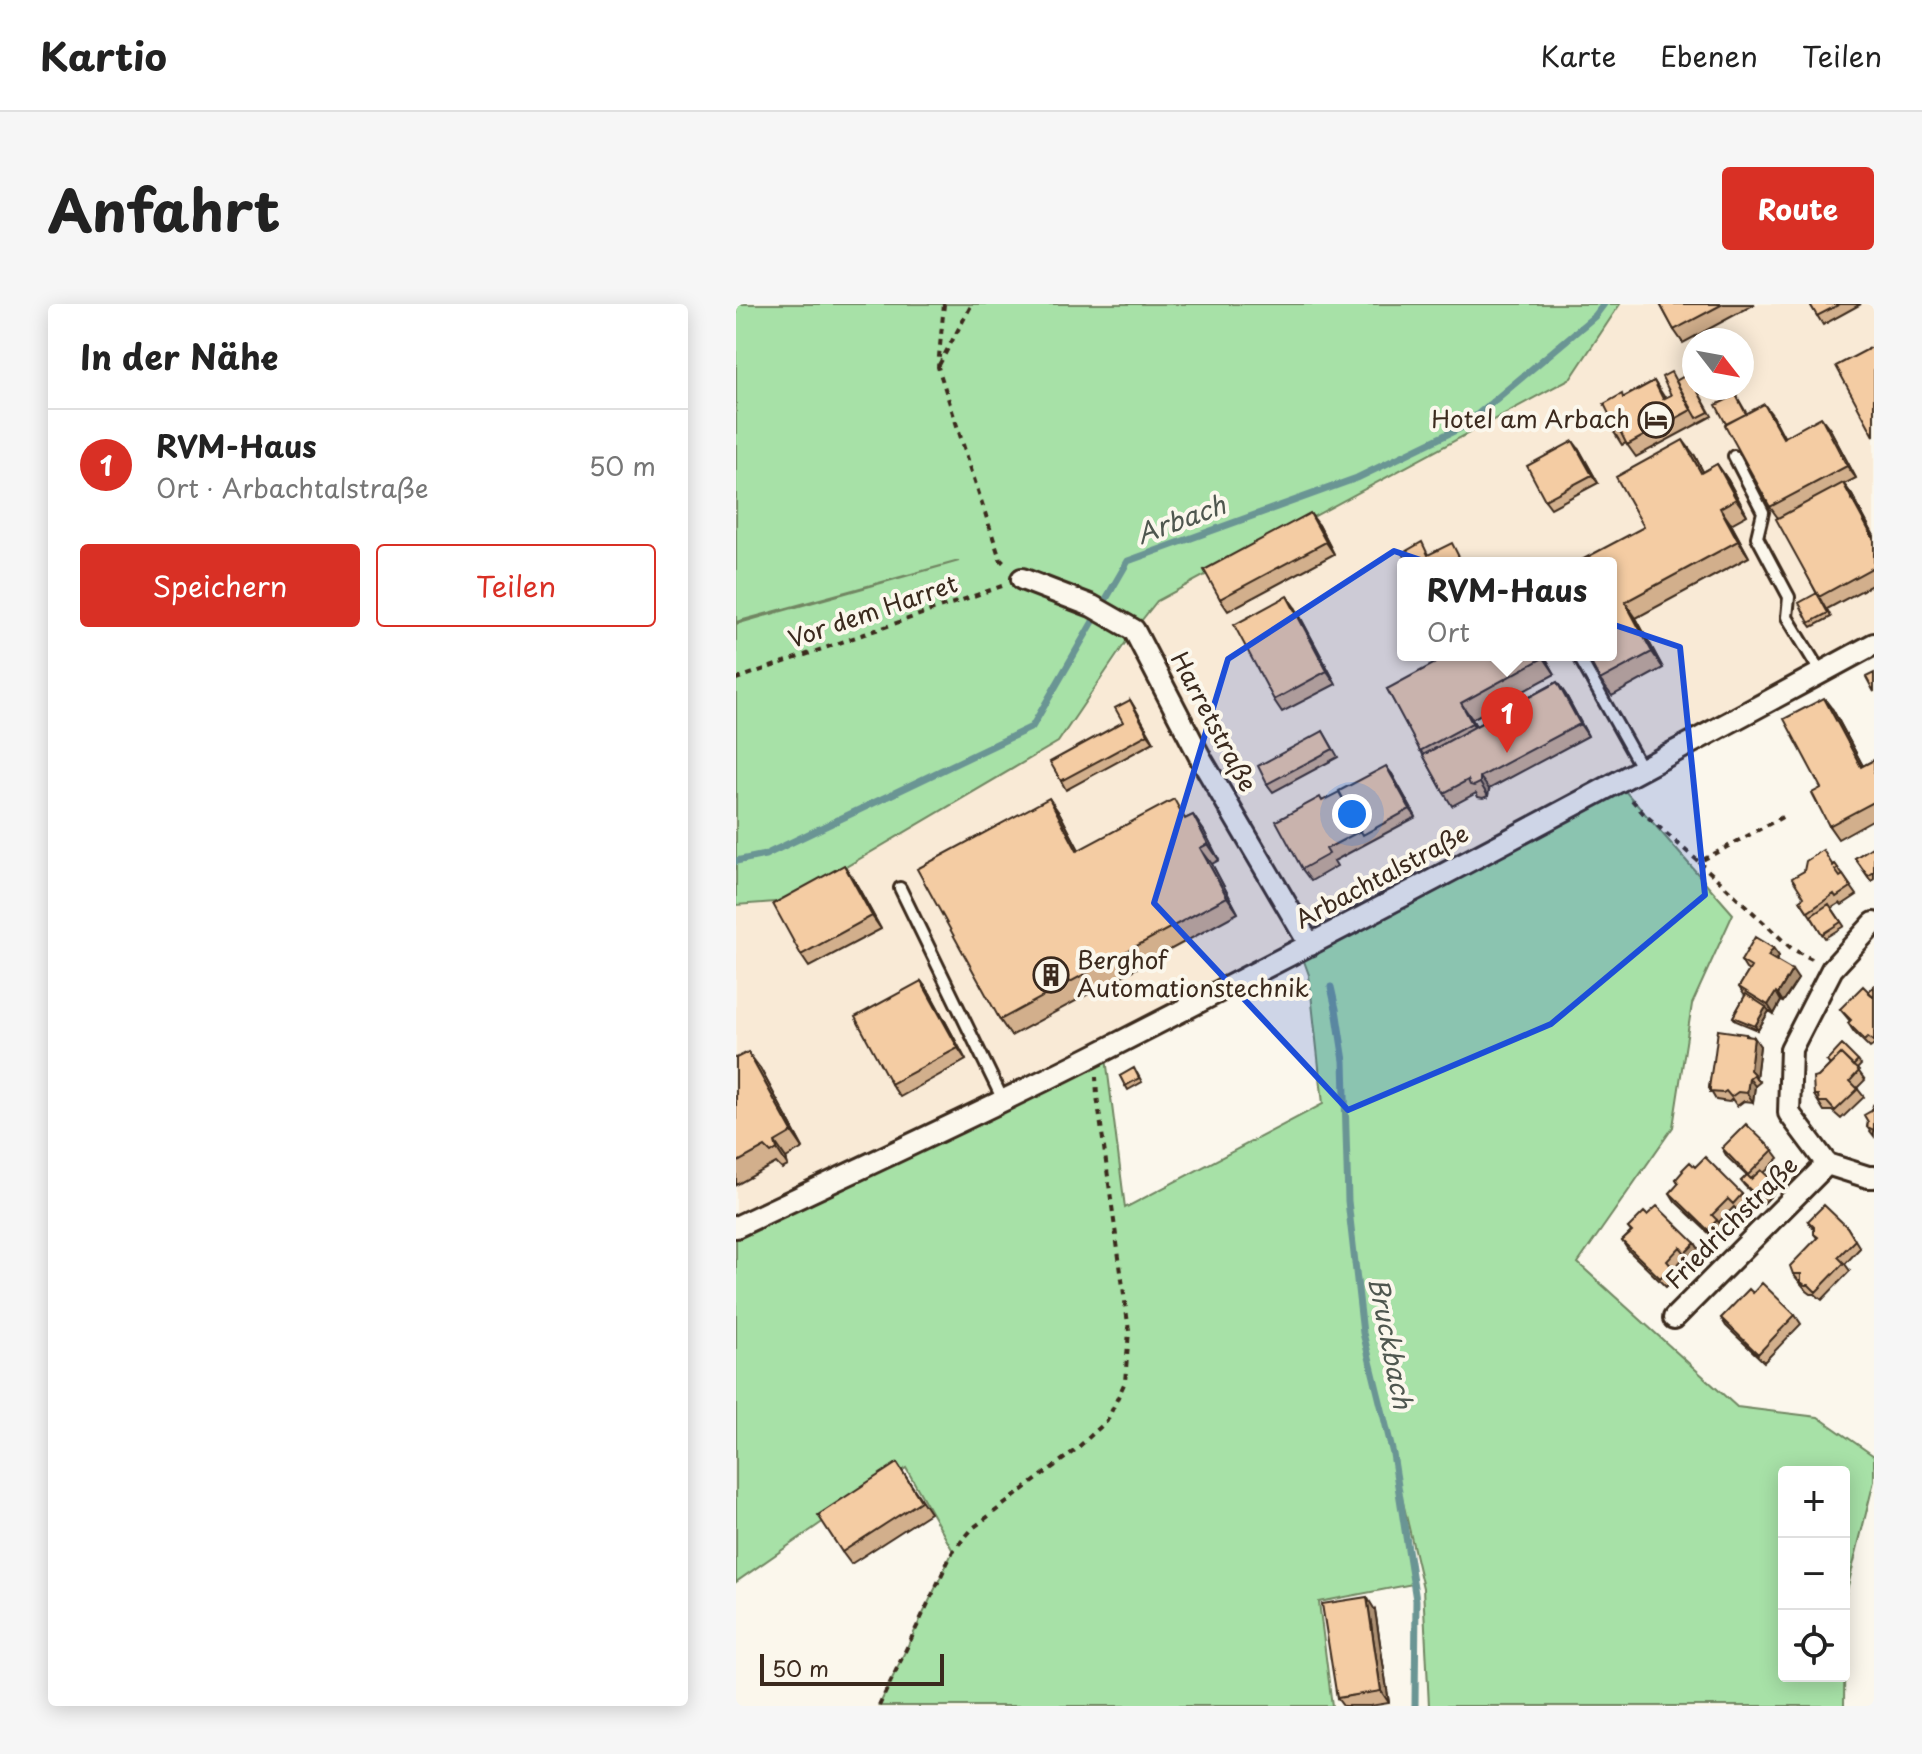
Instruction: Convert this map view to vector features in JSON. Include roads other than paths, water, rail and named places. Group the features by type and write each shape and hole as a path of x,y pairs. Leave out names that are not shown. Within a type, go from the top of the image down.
{"street":[{"name":"Harretstraße","path":"1022,579 1092,606 1134,630 1201,759 1310,945"},
{"name":"Arbachtalstraße","path":"736,1227 1095,1055 1310,945 1874,644"},
{"name":"Friedrichstraße","path":"1874,923 1832,969 1791,1049 1789,1113 1827,1164 1874,1177"},
{"name":"Friedrichstraße","path":"1674,1318 1827,1164"}],"lane":[{"path":"1734,456 1763,512 1757,537 1789,597 1787,617 1821,673"},
{"path":"1581,661 1642,769"},
{"path":"900,888 1003,1100"}],"waterway":[{"name":"Arbach","path":"736,861 765,855 1032,727 1128,561 1357,478 1464,426 1595,316 1604,304"},
{"name":"Bruckbach","path":"1331,987 1344,1061 1348,1201 1363,1333 1393,1454 1416,1600 1415,1706"}],"place":[{"name":"Hotel am Arbach","path":"1656,420"},
{"name":"RVM-Haus","path":"1507,753"},
{"name":"Berghof Automationstechnik","path":"1051,975"}]}
